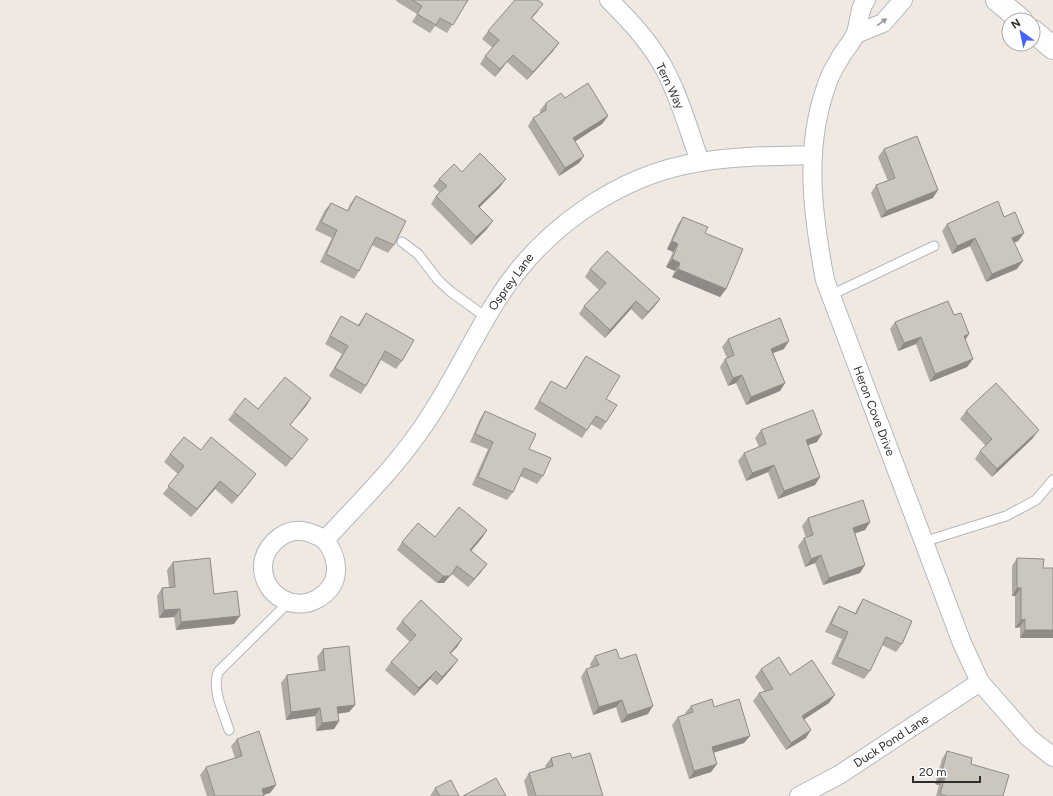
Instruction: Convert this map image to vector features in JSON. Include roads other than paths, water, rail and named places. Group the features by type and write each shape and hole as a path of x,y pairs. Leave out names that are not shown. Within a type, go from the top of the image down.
{"street":[{"name":"Tern Way","path":"609,0 636,27 665,69 684,115 700,162"},
{"name":"Heron Cove Drive","path":"866,0 862,4 856,34 838,60 825,90 816,125 812,189 815,225 825,280 923,542 962,643 980,682 1029,738 1053,757"},
{"path":"856,34 883,23 903,0"},
{"path":"997,0 1011,12"},
{"path":"1041,38 1053,48"},
{"name":"Osprey Lane","path":"324,540 377,484 418,435 486,317 512,277 528,257 567,222 590,206 635,181 683,165 726,158 813,155"},
{"path":"301,531 314,533 324,540 332,550 336,562 336,575 331,586 323,596 313,602 302,604 288,603 271,590 263,569 264,558 270,547 277,539 288,532 301,531"},
{"name":"Duck Pond Lane","path":"799,796 839,775 980,682"}],"lane":[{"path":"402,242 418,254 438,280 451,292 486,317"},
{"path":"831,295 934,246"},
{"path":"923,542 1006,516 1036,500 1053,480"},
{"path":"229,730 216,692 215,681 218,672 288,603"}]}
